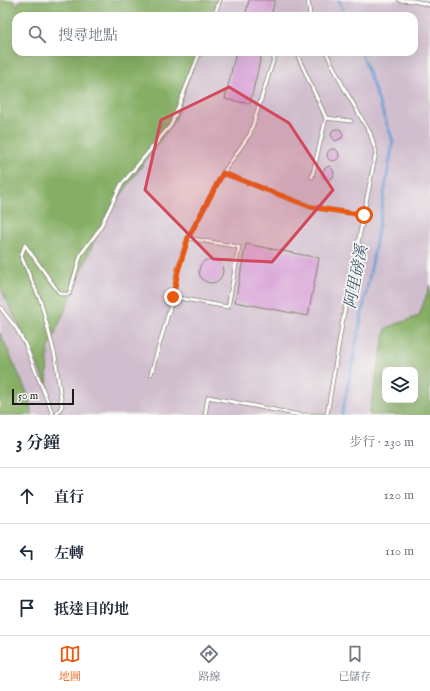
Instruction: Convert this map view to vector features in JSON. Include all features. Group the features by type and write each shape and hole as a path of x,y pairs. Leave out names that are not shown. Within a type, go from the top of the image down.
{"lane":[{"path":"216,12 220,0"},
{"path":"308,0 310,12"},
{"path":"399,0 414,1 430,5"},
{"path":"56,415 62,406 55,356 41,302 21,256 25,245 60,294 69,294 81,254 100,230 121,185 171,125 198,56"},
{"path":"151,374 188,238 223,173 250,134 275,56"},
{"path":"298,56 326,118 312,177"},
{"path":"327,415 342,324 376,152 370,133 344,88 328,56"},
{"path":"326,118 351,121"},
{"path":"223,173 311,207 364,215"},
{"path":"173,297 228,307 239,247 188,238"},
{"path":"0,307 16,328 25,344 53,415"},
{"path":"205,415 208,397 300,414 322,415"}],"highlighted area":[{"path":"229,87 289,123 333,190 272,262 213,259 145,190 161,120"}],"shaded area":[{"path":"0,0 430,0 430,415 0,415"}],"green space":[{"path":"0,0 12,0 18,5 20,0 217,0 212,12 12,12 12,56 196,56 175,119 103,220 48,350 47,388 35,358 0,287"},
{"path":"430,285 430,415 369,415 386,328 419,316"},
{"path":"0,333 28,395 32,415 0,415"}],"building":[{"path":"249,0 275,0 272,12 246,12"},
{"path":"235,56 261,56 250,104 225,99"},
{"path":"340,129 343,134 342,138 335,141 331,134 333,130"},
{"path":"331,149 335,149 339,155 335,161 331,161 327,157 327,153"},
{"path":"329,166 333,170 334,174 333,177 328,180 324,178 322,173 324,169"},
{"path":"246,244 319,258 308,316 235,302"},
{"path":"211,259 220,262 223,271 220,280 211,283 202,280 199,271 202,262"}],"waterway":[{"name":"阿里磅溪","path":"339,0 344,12"},
{"name":"阿里磅溪","path":"342,415 375,248 393,141 362,56"}],"route":[{"path":"173,297 178,271 188,238 223,173 311,207 364,215"}]}
